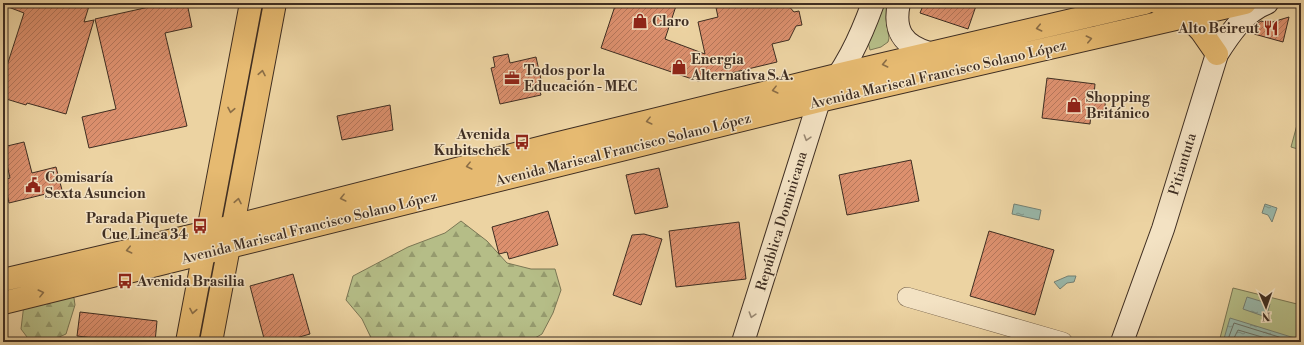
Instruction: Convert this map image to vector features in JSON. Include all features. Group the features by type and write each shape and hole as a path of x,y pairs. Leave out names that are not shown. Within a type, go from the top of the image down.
{"main road":[{"path":"187,342 251,3"},
{"path":"211,342 275,3"},
{"name":"Avenida Mariscal Francisco Solano López","path":"231,238 555,144 840,74 1145,3"},
{"path":"1158,3 1187,16 1201,31 1217,54"},
{"name":"Avenida Mariscal Francisco Solano López","path":"3,280 205,244 1245,3"},
{"name":"Avenida Mariscal Francisco Solano López","path":"3,302 205,244"}],"street":[{"path":"819,101 840,74 855,49 873,3"},
{"path":"899,3 897,25 904,39 914,48 929,54"},
{"name":"Pitiantuta","path":"1122,342 1163,228 1217,54 1228,36 1248,16 1267,3"},
{"name":"República Dominicana","path":"743,342 819,101"},
{"path":"907,297 1063,342"}],"green space":[{"path":"259,3 267,3 226,203 224,204"},
{"path":"883,3 889,3 886,19 889,38 888,42 881,47 870,50 868,42"},
{"path":"1301,110 1301,150 1291,147"},
{"path":"461,221 487,241 507,263 531,269 555,269 561,290 553,313 542,334 528,342 474,342 454,336 449,342 373,342 362,319 346,300 353,276 408,247 445,233"},
{"path":"213,262 215,263 202,342 196,342"},
{"path":"1233,288 1301,305 1301,342 1219,342"},
{"path":"68,292 74,298 75,305 66,334 48,342 30,341 21,329 24,304"},
{"path":"3,302 7,306 7,325 3,339"}],"water":[{"path":"1014,204 1041,210 1039,220 1012,214"},
{"path":"1265,204 1277,208 1272,222 1268,215 1262,213"},
{"path":"1068,276 1076,276 1074,282 1067,283 1060,289 1054,282"},
{"path":"1247,297 1270,304 1266,317 1243,309"},
{"path":"1230,318 1301,340 1301,342 1223,342"}],"building":[{"path":"3,3 90,3 84,22 94,20 66,114 3,98 3,78 24,13 3,5"},
{"path":"167,3 187,3 192,27 165,33 187,126 89,148 82,117 116,109 95,19"},
{"path":"616,3 677,3 665,39 705,54 698,22 718,17 715,3 729,3 729,5 742,3 786,3 794,12 799,11 802,25 796,26 789,40 772,44 777,62 698,81 601,48"},
{"path":"924,3 977,3 968,29 920,13"},
{"name":"Alto Beireut","path":"1289,17 1283,42 1254,34 1256,24 1261,21 1269,23"},
{"path":"508,54 510,63 536,57 542,84 538,85 541,95 500,104 491,68 495,67 493,57"},
{"name":"Shopping Británico","path":"1047,78 1095,84 1094,95 1106,96 1104,116 1091,114 1090,124 1042,118"},
{"path":"390,105 393,130 342,140 337,116"},
{"path":"24,142 32,173 56,167 62,190 9,203 4,180 10,178 3,147"},
{"path":"911,160 919,201 847,215 839,175"},
{"path":"659,168 668,207 635,214 626,175"},
{"path":"548,211 558,245 509,259 507,252 499,254 492,227"},
{"path":"739,222 746,279 676,287 669,231"},
{"path":"989,231 1054,250 1035,315 970,296"},
{"path":"644,234 662,239 641,305 613,295 632,235"},
{"path":"293,274 310,334 282,342 265,342 250,286"},
{"path":"80,312 157,321 155,342 130,342 77,336"}],"place":[{"name":"Claro","path":"640,21"},
{"name":"Alto Beireut","path":"1271,28"},
{"name":"Energia Alternativa S.A.","path":"679,67"},
{"name":"Todos por la Educación - MEC","path":"512,78"},
{"name":"Shopping Británico","path":"1074,105"},
{"name":"Avenida Kubitschek","path":"522,142"},
{"name":"Comisaría Sexta Asuncion","path":"33,185"},
{"name":"Parada Piquete Cue Linea 34","path":"200,226"},
{"name":"Avenida Brasilia","path":"125,281"}]}
